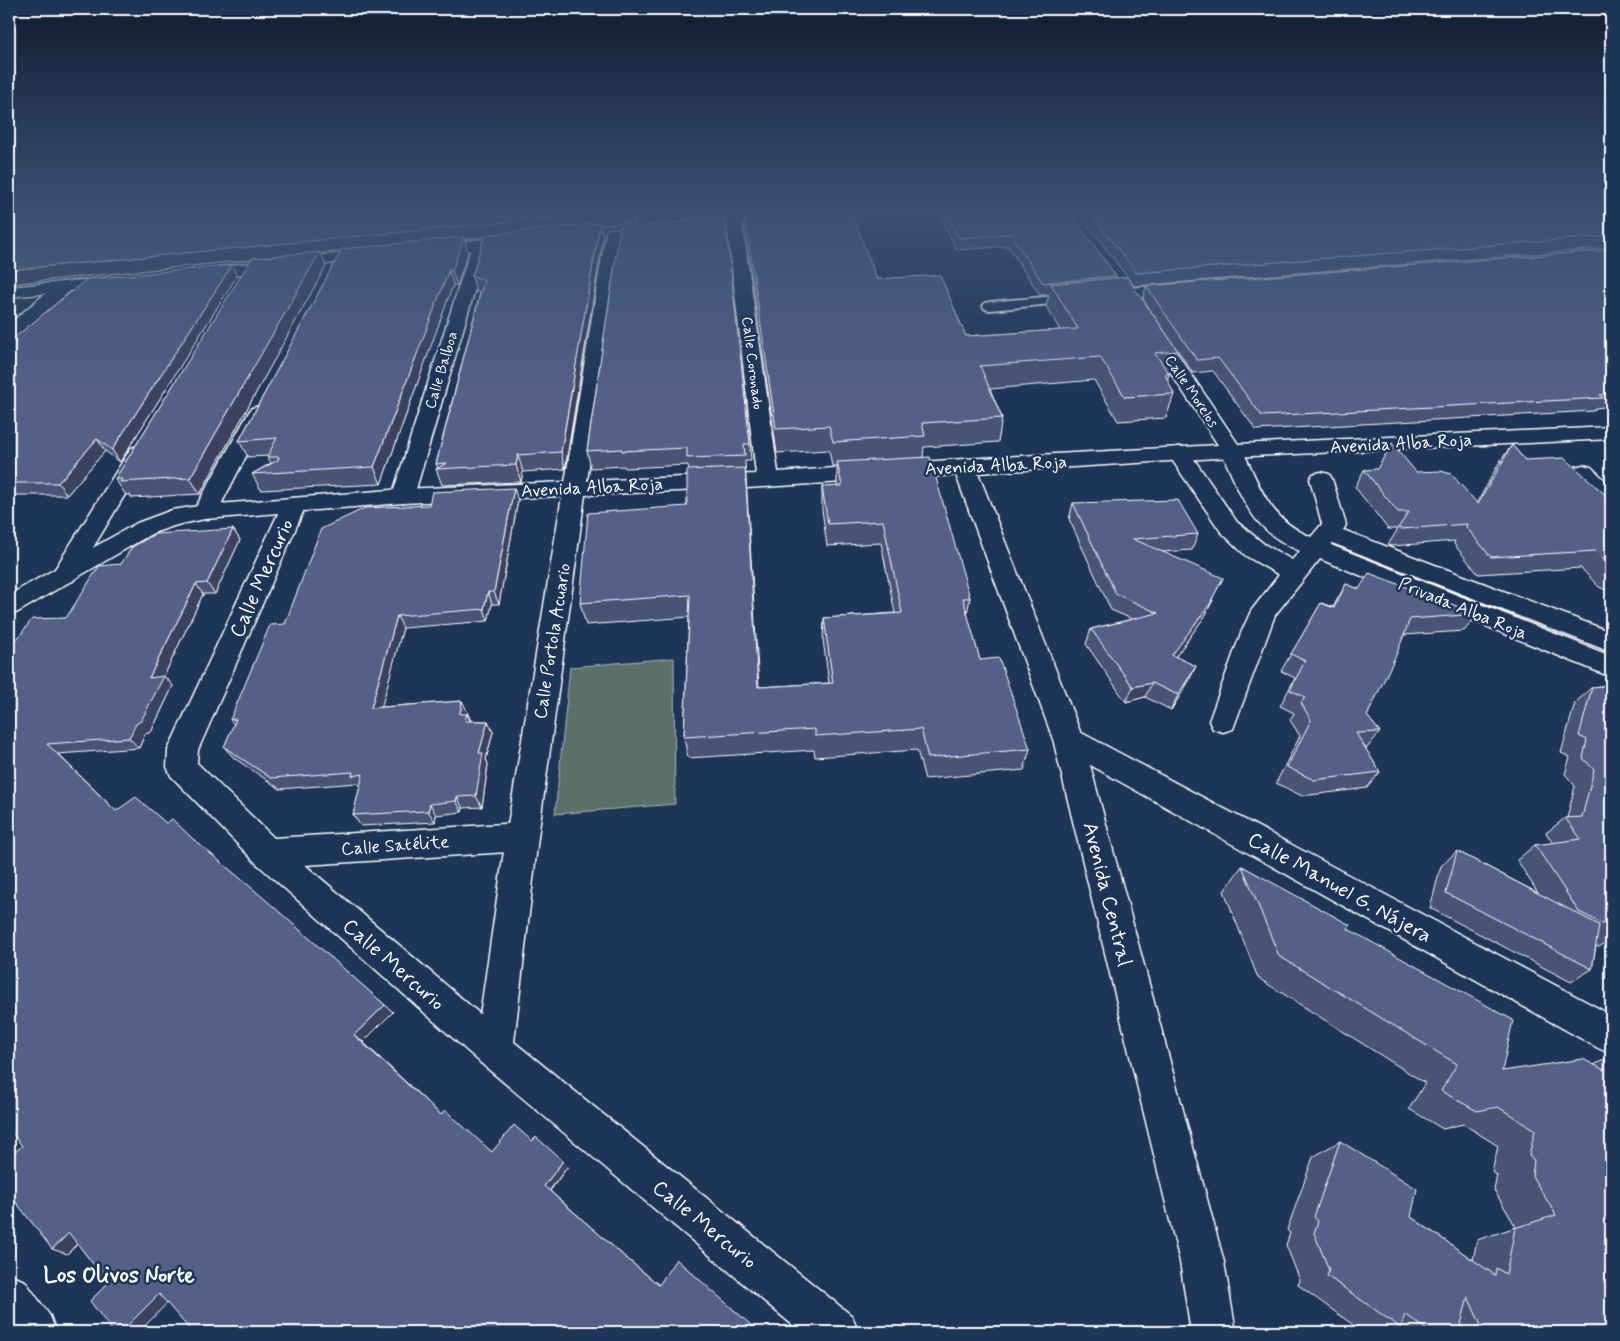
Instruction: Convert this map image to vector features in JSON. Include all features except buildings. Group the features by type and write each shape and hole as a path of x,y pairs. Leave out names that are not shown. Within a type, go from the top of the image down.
{"street":[{"path":"183,275 247,277 274,272"},
{"path":"331,276 333,272"},
{"name":"Calle Balboa","path":"403,496 472,272"},
{"name":"Calle Portola Acuario","path":"494,1050 522,837 608,272"},
{"name":"Calle Coronado","path":"741,272 768,478"},
{"path":"9,292 133,280"},
{"path":"9,333 64,287"},
{"name":"Calle Morelos","path":"1197,288 1120,289 1141,314 1232,451 1261,510 1270,522 1285,535 1322,541"},
{"path":"205,512 266,398"},
{"name":"Avenida Alba Roja","path":"9,606 144,528 172,518 205,512 403,496 747,481 768,478 1232,451 1611,433"},
{"path":"64,575 148,439"},
{"path":"1179,454 1229,527 1255,550 1294,573"},
{"name":"Avenida Central","path":"964,466 1068,739 1202,1262 1214,1332"},
{"path":"1583,472 1611,499"},
{"path":"1223,721 1254,633 1264,611 1334,525 1321,479"},
{"name":"Calle Mercurio","path":"294,505 184,750 182,767 267,853 494,1050 836,1332"},
{"name":"Privada Alba Roja","path":"1322,541 1611,642"},
{"name":"Privada Alba Roja","path":"1322,541 1611,667"},
{"name":"Calle Manuel G. Nájera","path":"1068,739 1611,1035"},
{"name":"Calle Satélite","path":"267,853 522,837"},
{"path":"9,1297 34,1332"}],"lane":[{"path":"990,306 1088,297"}],"green space":[{"path":"674,658 675,804 555,814 570,667"}],"district":[{"name":"Los Olivos Norte","path":"119,1274"}]}
